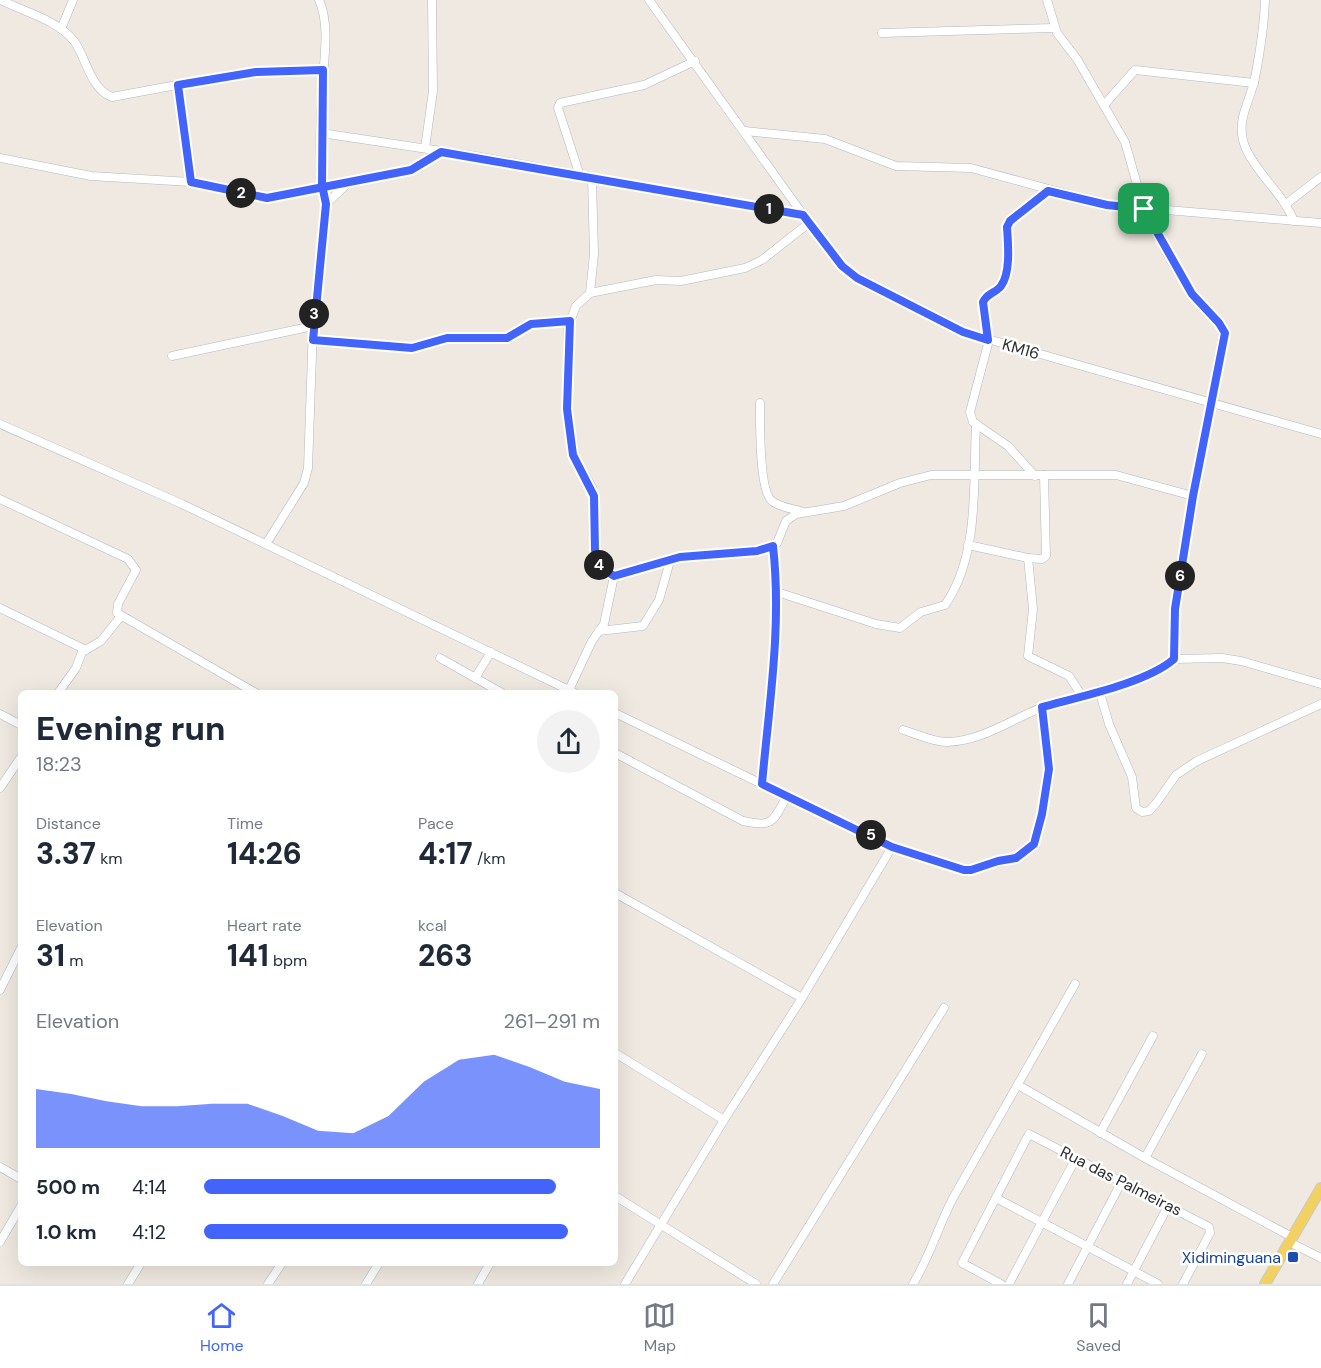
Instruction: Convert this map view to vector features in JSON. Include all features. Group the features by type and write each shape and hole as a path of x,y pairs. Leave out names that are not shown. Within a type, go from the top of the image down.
{"main road":[{"path":"1265,1284 1321,1188"}],"street":[{"path":"1,0 61,30 74,41 86,67 108,95 115,97 256,72 323,70"},
{"path":"61,30 73,0"},
{"path":"266,544 307,476 313,326 326,204 322,185 321,133 325,24 319,0"},
{"path":"425,148 433,91 432,0"},
{"name":"KM16","path":"649,0 695,61 803,215 842,266 857,278 963,332 1321,434"},
{"path":"1047,0 1054,28 1077,59 1127,149 1144,209 1192,294 1224,330 1193,496 1175,609 1174,659"},
{"path":"1265,0 1264,26 1254,83 1242,112 1241,127 1245,146 1286,204 1294,221"},
{"path":"882,33 1054,28"},
{"path":"580,176 564,130 558,108 560,103 644,85 695,61"},
{"path":"1104,105 1135,70 1254,83"},
{"path":"178,85 191,182"},
{"path":"745,131 825,139 896,166 971,168 1048,191 1107,205 1321,222"},
{"path":"321,133 425,148 803,215"},
{"path":"0,158 91,176 191,182 259,197 416,169 441,152"},
{"path":"1286,204 1321,177"},
{"path":"590,293 594,254 592,178"},
{"path":"326,204 347,183"},
{"path":"968,545 1042,560 1046,556 1040,475 1003,441 976,424 970,412 988,340 983,302 999,288 1005,279 1008,224 1048,191"},
{"path":"773,546 757,551 686,556 614,576 604,572 597,560 594,496 573,455 566,394 570,321 576,306 590,293 656,280 681,281 745,268 762,260 809,223"},
{"path":"313,340 412,348 447,338 507,338 531,324 570,321"},
{"path":"172,357 313,326"},
{"path":"760,403 764,479 770,500 805,513"},
{"path":"0,424 129,479 568,690"},
{"path":"777,592 876,624 900,628 921,612 945,605 962,568 968,545 976,424"},
{"path":"762,784 772,698 777,592 773,546 786,521 796,514 844,506 922,476 973,473 1116,475 1193,496"},
{"path":"0,499 132,563 136,567 134,577 117,609 121,616 251,690"},
{"path":"1028,558 1033,609 1028,656 1069,676 1082,696"},
{"path":"599,631 643,626 659,600 670,561"},
{"path":"573,690 607,616 614,576"},
{"path":"0,608 86,650"},
{"path":"60,690 86,650 101,641 121,616"},
{"path":"475,678 491,652"},
{"path":"440,658 497,690"},
{"path":"903,730 936,741 957,740 989,733 1042,707 1145,675 1166,666 1174,659 1222,658 1241,661 1321,684"},
{"path":"1099,690 1109,724 1132,777 1136,808 1142,812 1149,811 1176,775 1197,761 1321,704"},
{"path":"618,714 892,847 967,871 1016,858 1029,849 1042,814 1049,769 1042,707"},
{"path":"0,714 18,723"},
{"path":"618,755 743,821 763,825 771,823 787,796"},
{"path":"0,788 18,761"},
{"path":"625,1284 724,1120 802,998 892,847"},
{"path":"618,895 802,998"},
{"path":"0,990 18,954"},
{"path":"913,1284 928,1259 936,1229 1075,984"},
{"path":"773,1284 944,1008"},
{"path":"1101,1133 1153,1036"},
{"path":"1145,1158 1202,1054"},
{"path":"618,1055 724,1120"},
{"path":"1018,1085 1321,1258"},
{"name":"Rua das Palmeiras","path":"996,1198 1029,1134 1209,1227 1210,1230 1183,1284"},
{"path":"1009,1284 1076,1158"},
{"path":"0,1167 18,1177"},
{"path":"1068,1284 1122,1181"},
{"path":"618,1198 756,1284"},
{"path":"1001,1284 962,1263 996,1198 1158,1284"},
{"path":"1127,1284 1168,1206"},
{"path":"0,1242 18,1211"},
{"path":"128,1284 139,1266"},
{"path":"268,1284 280,1266"},
{"path":"366,1284 376,1266"},
{"path":"478,1284 488,1266"}],"place":[{"name":"Xidiminguana","path":"1293,1257"}],"route":[{"path":"1144,209 1081,201 1048,191 1010,221 1007,227 1005,279 1002,285 983,302 988,340 963,332 857,278 842,266 803,215 481,157 441,152 416,169 347,183 322,185 267,198 191,182 178,85 256,72 323,70 322,185 326,204 313,340 412,348 447,338 507,338 531,324 570,321 567,409 573,455 577,467 592,487 594,496 595,550 600,567 604,572 614,576 680,557 757,551 773,546 777,576 775,649 762,784 892,847 967,871 1016,858 1023,855 1034,844 1042,814 1049,769 1042,707 1145,675 1166,666 1174,659 1175,609 1193,496 1225,333 1219,323 1192,294 1170,259 1144,209"}]}
